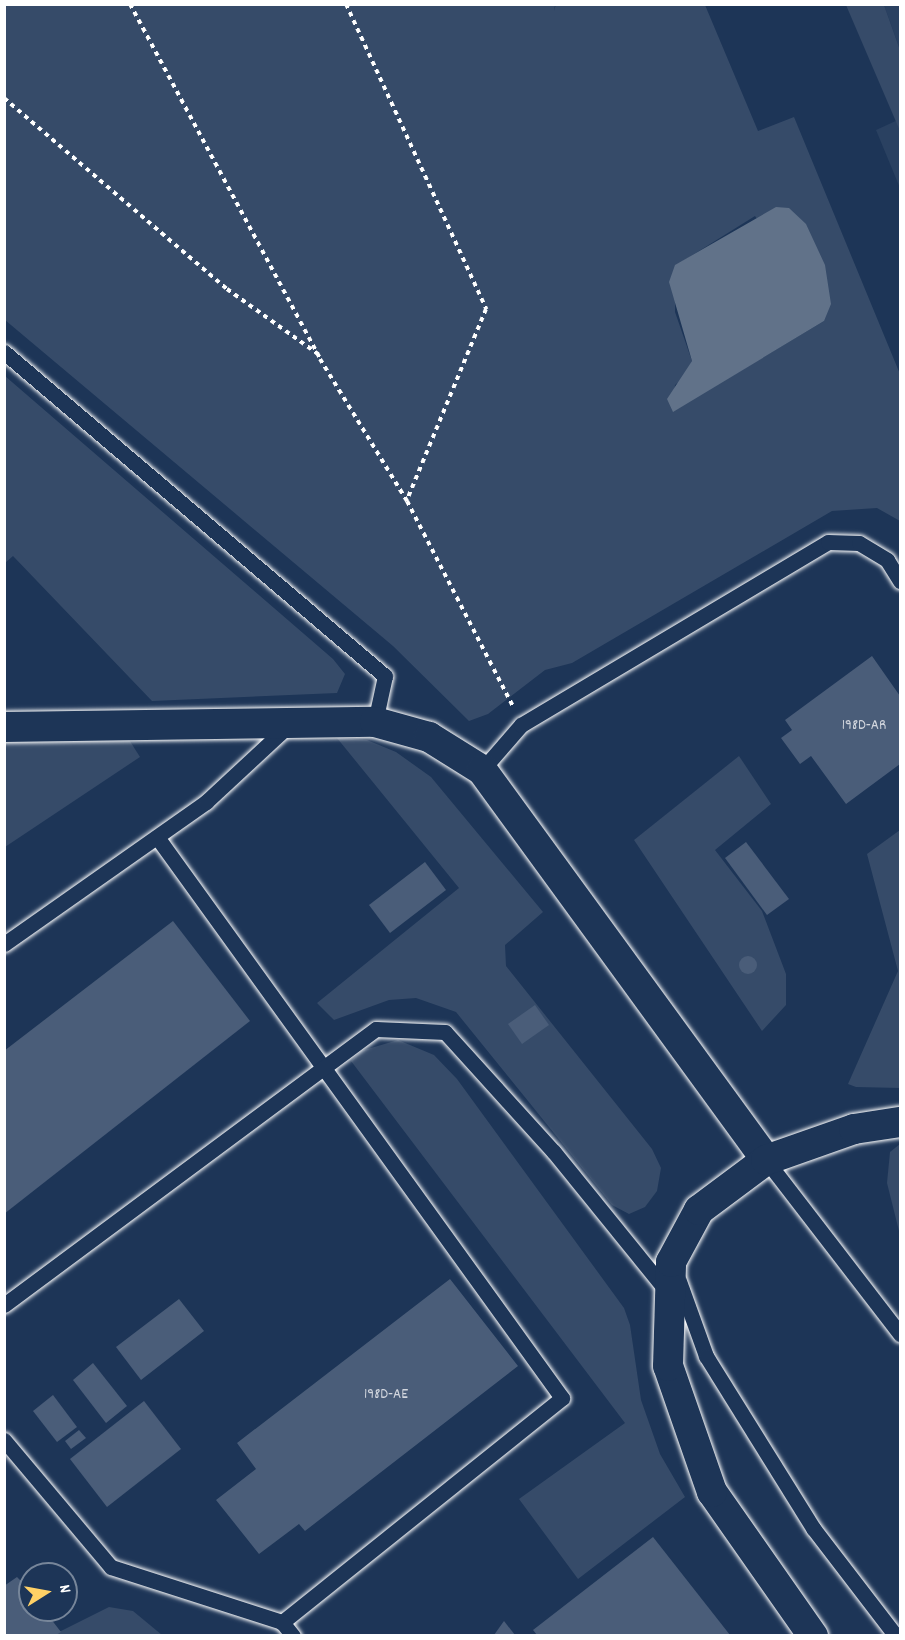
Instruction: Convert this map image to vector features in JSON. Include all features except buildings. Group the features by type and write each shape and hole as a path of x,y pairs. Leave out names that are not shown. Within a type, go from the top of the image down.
{"street":[{"path":"4,727 375,722 429,737 482,770 766,1160"},
{"path":"813,1635 712,1492 668,1366 671,1262 699,1210 766,1160 854,1129 900,1122"}],"lane":[{"path":"4,352 385,676 375,722"},
{"path":"482,770 521,725 828,542 859,543 887,560 900,581"},
{"path":"4,944 206,802 291,723"},
{"path":"157,837 562,1398 282,1622"},
{"path":"4,1305 376,1029 445,1032 554,1152 670,1295"},
{"path":"766,1160 900,1334"},
{"path":"671,1262 706,1356 813,1528 896,1635"},
{"path":"4,1440 111,1567 282,1622 292,1635"}],"path":[{"path":"129,4 318,355 407,501 495,662 521,725"},
{"path":"346,4 486,309 407,501"},
{"path":"4,98 227,289 318,355"}],"shaded area":[{"path":"556,4 705,5 758,131 794,117 900,374 900,521 877,508 832,511 572,663 545,670 488,714 469,721 393,646 5,320 5,5 555,5 554,11","holes":["755,216 824,321 673,411 675,385 687,375 692,361 675,312 675,266"]},
{"path":"846,5 884,5 900,50 900,131"},
{"path":"884,5 900,5 900,50"},
{"path":"900,119 900,188 876,130"},
{"path":"776,207 789,208 806,224 825,265 831,304 824,321 673,412 667,399 692,361 669,282 675,265"},
{"path":"5,376 333,659 345,674 337,693 152,701 13,556 5,563"},
{"path":"128,738 140,757 5,847 5,741"},
{"path":"337,738 367,740 396,752 431,777 543,912 505,945 506,966 652,1149 661,1168 657,1191 645,1207 629,1214 612,1205 456,1012 416,998 389,1000 334,1020 317,1003 459,888"},
{"path":"739,756 771,804 715,850 762,911 786,974 786,1005 762,1031 634,840"},
{"path":"900,830 900,1088 856,1087 848,1084 898,971 867,854"},
{"path":"398,1040 434,1055 457,1079 624,1308 630,1325 641,1400 660,1454 685,1497 578,1579 519,1499 625,1423 351,1061 361,1051"},
{"path":"900,1144 900,1235 887,1183 890,1152"},
{"path":"109,1607 133,1611 162,1635 51,1636"}]}
